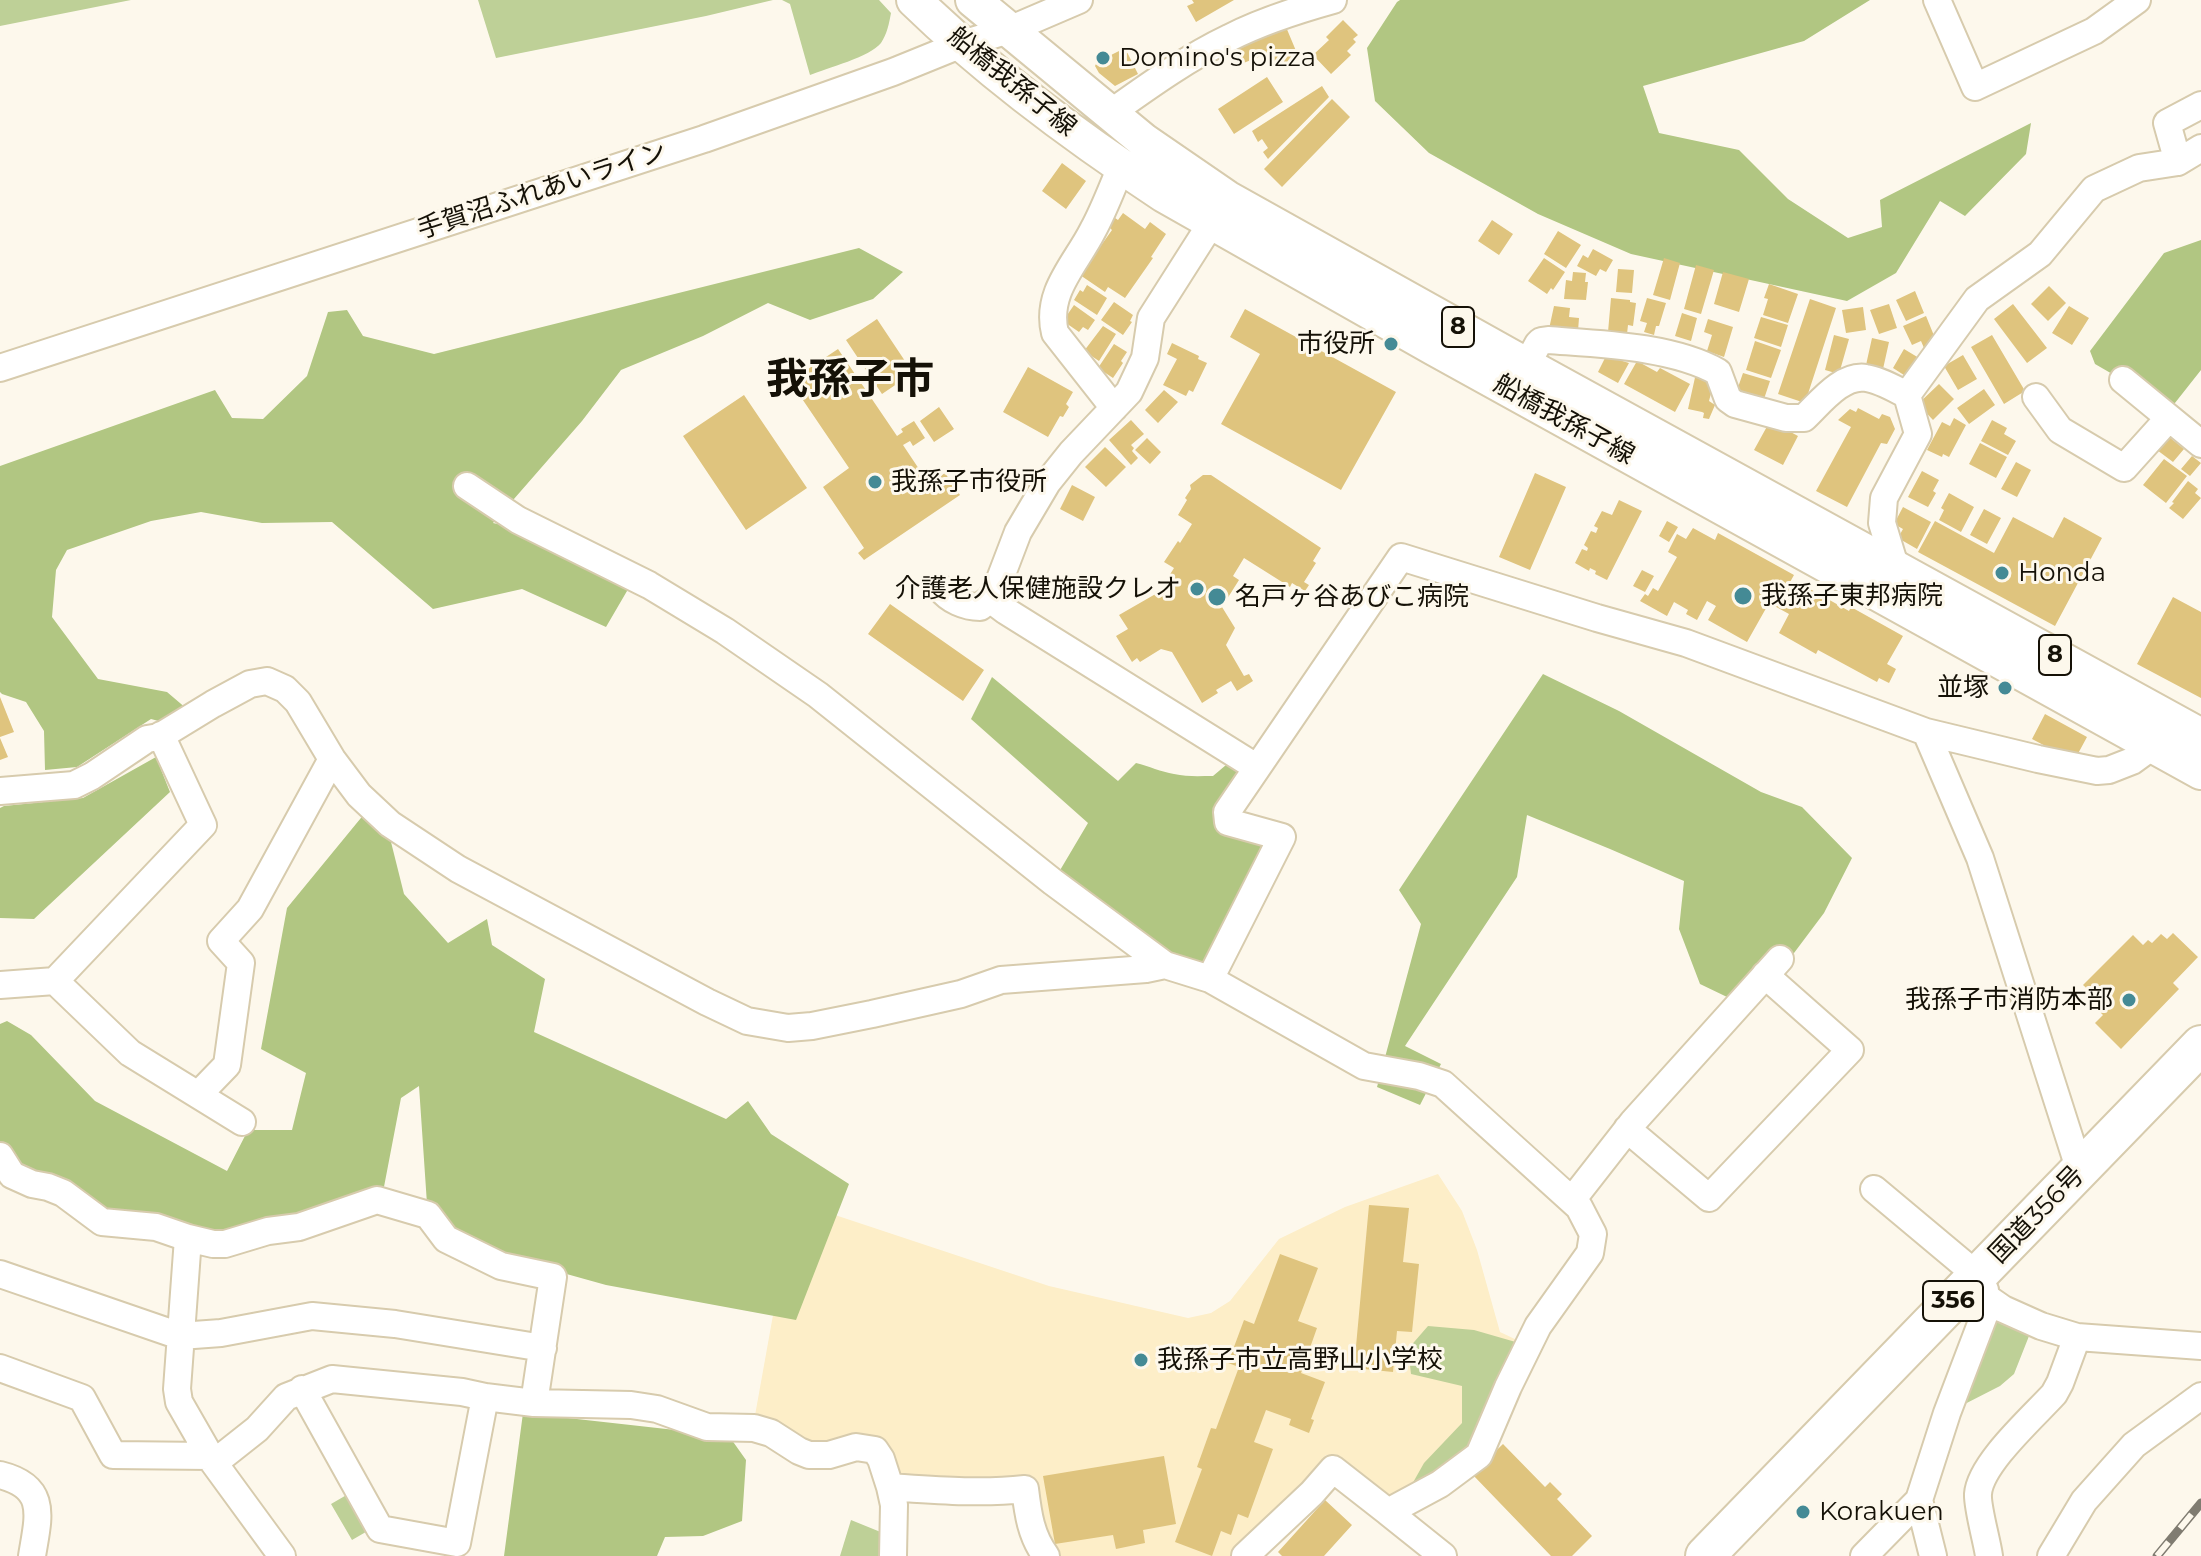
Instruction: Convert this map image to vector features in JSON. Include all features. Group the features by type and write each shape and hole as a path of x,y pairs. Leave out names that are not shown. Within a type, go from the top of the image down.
{"highway":[{"name":"国道356号","path":"1705,1556 1984,1288 2080,1171 2201,1045"}],"main road":[{"name":"船橋我孫子線","path":"914,0 1029,99 1121,167 1219,210 1519,378 1908,609 2201,772"},
{"name":"船橋我孫子線","path":"973,0 1109,114 1181,168 1219,210"},
{"name":"船橋我孫子線","path":"1519,378 1896,568 2201,736"}],"street":[{"name":"手賀沼ふれあいライン","path":"0,368 704,139 893,72 962,44 1009,30 1079,0"},
{"path":"1109,114 1227,38 1282,15 1333,0"},
{"path":"1937,0 1975,87 2094,31 2137,0"},
{"path":"2178,162 2167,123 2201,105"},
{"path":"1907,395 1977,299 2040,254 2094,189 2139,168 2178,162 2201,148"},
{"path":"1114,408 1055,333 1053,325 1056,292 1092,232 1121,167"},
{"path":"940,588 944,594 969,607 980,607 990,599 1003,575 1018,532 1047,483 1129,392 1145,358 1151,318 1219,210"},
{"path":"1519,378 1541,341 1588,343 1660,352 1700,362 1718,372 1728,399 1735,404 1786,418 1804,418 1838,387 1854,378 1867,378 1907,395"},
{"path":"2123,380 2201,444"},
{"path":"1907,395 1918,434 1884,498 1882,523 1908,609"},
{"path":"2036,397 2060,430 2124,468 2169,418"},
{"path":"467,486 518,520 649,585 725,631 818,695 1053,882 1165,965 1210,979 1364,1066 1419,1076 1443,1084 1579,1207 1593,1234 1590,1253 1538,1326 1479,1455 1440,1484 1388,1512"},
{"path":"1210,979 1282,837 1228,822 1227,812 1401,557 1686,643 1926,732 2097,771 2132,761 2154,745"},
{"path":"990,599 1256,767"},
{"path":"0,791 74,785 147,739 161,735 250,684 267,681 285,689 298,702 332,759 359,795 390,824 458,869 747,1021 788,1028 812,1026 961,994 1001,980 1165,965"},
{"path":"1926,732 1980,858 2080,1171"},
{"path":"0,985 55,981 203,825 161,735"},
{"path":"198,1095 227,1065 241,963 221,941 250,909 332,759"},
{"path":"1572,1200 1627,1129 1772,967 1850,1050 1709,1198 1627,1129"},
{"path":"55,981 130,1053 242,1122"},
{"path":"2,1165 12,1175 63,1193 102,1222 156,1227 213,1244 225,1244 285,1227 299,1227 377,1200 428,1215 446,1239 459,1246 501,1266 553,1277 534,1403"},
{"path":"1874,1189 1984,1288 2003,1309 2041,1326 2077,1337 2201,1346"},
{"path":"188,1238 177,1389 179,1402 212,1460 282,1556"},
{"path":"0,1274 180,1336 221,1333 312,1316 395,1324 543,1348"},
{"path":"1864,1556 1919,1500 1984,1288"},
{"path":"1989,1556 1978,1494 1983,1477 1991,1462 2054,1394 2077,1337"},
{"path":"0,1368 82,1398 113,1455 212,1460 257,1429 286,1397 332,1379 462,1392 534,1403 631,1405 657,1409 707,1427 754,1428 771,1433 809,1455 829,1455 865,1447 875,1450 881,1459 890,1487 894,1505 893,1556"},
{"path":"302,1389 380,1529 457,1543 485,1397"},
{"path":"2051,1556 2084,1501 2134,1445 2201,1396"},
{"path":"1245,1556 1333,1469 1443,1556"},
{"path":"0,1475 23,1484 39,1508 32,1556"},
{"path":"890,1487 1000,1492 1025,1489 1028,1516 1037,1544 1046,1556"},
{"path":"1919,1500 1933,1556"}],"shaded area":[{"name":"我孫子市立高野山小学校","path":"1438,1174 1462,1211 1477,1250 1500,1332 1519,1341 1477,1450 1389,1503 1326,1455 1313,1475 1233,1556 1059,1556 1050,1550 1031,1483 896,1480 882,1450 825,1448 754,1421 775,1304 829,1213 1049,1286 1188,1318 1211,1313 1230,1301 1279,1239 1345,1207"}],"green space":[{"path":"0,0 131,0 0,26"},
{"path":"478,0 773,0 496,58"},
{"path":"782,0 879,0 891,13 889,25 881,43 875,48 810,75 790,4"},
{"path":"1400,0 1870,0 1804,41 1643,86 1659,133 1739,150 1788,199 1848,238 1882,227 1880,200 2031,123 2026,154 1965,216 1940,201 1896,273 1847,301 1631,254 1538,214 1429,153 1375,101 1367,48"},
{"path":"2201,240 2201,370 2171,408 2095,364 2090,351 2164,253"},
{"path":"859,248 903,272 873,299 810,320 768,303 703,336 621,370 582,421 493,523 571,540 641,567 606,627 522,589 433,609 332,522 262,523 201,512 151,521 67,550 56,570 52,617 98,679 167,692 187,709 166,723 151,719 77,767 45,770 44,731 26,702 0,692 0,466 215,390 232,418 263,419 307,376 328,312 347,310 363,336 434,354"},
{"path":"1543,674 1619,711 1761,792 1802,807 1852,858 1824,913 1752,1009 1700,984 1679,929 1684,881 1527,815 1517,877 1405,1046 1441,1064 1420,1105 1377,1087 1421,924 1399,890"},
{"path":"992,677 1118,781 1136,763 1184,776 1213,776 1226,765 1238,765 1240,775 1217,813 1272,839 1209,967 1168,958 1056,877 1088,823 971,719"},
{"path":"156,757 170,792 34,919 0,918 0,808 83,798"},
{"path":"365,813 388,830 404,894 448,943 487,919 492,945 545,979 534,1032 726,1119 748,1101 771,1134 849,1184 796,1320 606,1285 520,1261 456,1234 427,1204 419,1086 401,1098 383,1192 216,1238 107,1216 35,1178 0,1146 0,1024 7,1021 31,1035 95,1101 227,1171 248,1130 292,1130 306,1073 261,1049 287,908"},
{"path":"1998,1317 2031,1331 2014,1374 2000,1386 1955,1409"},
{"path":"1428,1326 1474,1330 1519,1343 1477,1448 1406,1495 1424,1463 1462,1423 1462,1386 1411,1374 1408,1349"},
{"path":"523,1413 729,1436 746,1460 742,1521 703,1536 665,1537 657,1556 504,1556"},
{"path":"350,1493 371,1529 352,1540 331,1504"},
{"path":"851,1520 883,1533 882,1556 840,1556"}],"building":[{"path":"1192,0 1234,0 1196,22 1187,6 1194,3"},
{"path":"1343,20 1358,35 1347,51 1351,55 1331,74 1313,55"},
{"path":"1286,27 1299,58 1277,67 1271,52 1241,64 1235,49"},
{"path":"1125,48 1138,74 1115,86 1095,66 1097,62"},
{"path":"1267,77 1283,102 1234,134 1218,109"},
{"path":"1322,86 1329,97 1268,159 1263,152 1268,148 1262,139 1258,142 1252,131"},
{"path":"1332,99 1350,117 1282,187 1264,169"},
{"path":"1062,163 1086,181 1066,209 1042,191"},
{"path":"1123,213 1145,229 1150,222 1166,234 1125,298 1108,287 1105,292 1080,275 1112,230 1109,227 1115,218 1118,220"},
{"path":"1492,220 1513,234 1499,255 1478,241"},
{"path":"1558,231 1581,245 1566,268 1544,254"},
{"path":"1593,249 1613,260 1606,272 1600,269 1596,276 1577,266 1583,255 1588,258"},
{"path":"1544,258 1565,272 1547,294 1528,281"},
{"path":"1664,258 1680,263 1670,300 1653,295"},
{"path":"1696,265 1714,270 1701,314 1684,309"},
{"path":"1618,269 1634,270 1632,293 1616,292"},
{"path":"1573,272 1586,273 1586,300 1564,299 1566,280 1572,281"},
{"path":"1723,272 1749,279 1739,312 1714,304"},
{"path":"1769,284 1798,294 1788,323 1763,315"},
{"path":"1087,285 1107,298 1097,315 1074,300"},
{"path":"2049,286 2066,303 2048,321 2031,304"},
{"path":"1915,291 1924,313 1906,321 1896,300"},
{"path":"1611,298 1636,303 1633,326 1628,325 1627,334 1608,332"},
{"path":"1647,298 1666,303 1654,335 1644,332 1647,323 1640,321"},
{"path":"1810,299 1836,308 1805,403 1778,394"},
{"path":"1114,302 1133,315 1123,335 1101,320"},
{"path":"1889,304 1897,328 1879,334 1870,310"},
{"path":"2013,304 2047,348 2027,363 1994,319"},
{"path":"1074,305 1095,320 1088,330 1083,327 1079,332 1063,321"},
{"path":"1554,306 1570,308 1569,317 1579,318 1578,331 1549,329"},
{"path":"2069,306 2089,318 2072,345 2052,333"},
{"path":"1863,307 1866,330 1846,333 1842,310"},
{"path":"1245,309 1396,392 1341,490 1221,424 1260,354 1230,337"},
{"path":"1682,313 1697,318 1691,341 1675,336"},
{"path":"1926,316 1937,343 1924,348 1921,341 1912,345 1903,326"},
{"path":"1761,317 1788,325 1781,347 1754,338"},
{"path":"877,319 913,373 882,394 846,340"},
{"path":"1708,319 1733,327 1724,357 1707,351 1712,335 1704,332"},
{"path":"1103,326 1116,334 1099,361 1084,351"},
{"path":"1834,335 1849,339 1839,374 1825,370"},
{"path":"1992,335 2025,391 2004,404 1971,347"},
{"path":"1872,338 1889,342 1883,369 1866,365"},
{"path":"1755,341 1781,350 1771,378 1746,370"},
{"path":"1172,343 1207,363 1193,392 1189,390 1186,396 1163,385 1177,359 1167,354"},
{"path":"1114,344 1127,352 1113,378 1098,368"},
{"path":"838,349 897,436 903,432 901,429 914,421 925,438 913,446 910,441 903,445 929,484 945,473 960,495 864,560 858,553 864,548 823,487 849,468 790,381"},
{"path":"1904,349 1919,358 1907,377 1893,368"},
{"path":"1963,355 1977,379 1958,390 1944,366"},
{"path":"1606,356 1629,363 1618,383 1598,372"},
{"path":"1637,361 1657,372 1660,368 1690,384 1675,412 1624,384"},
{"path":"1028,367 1073,392 1066,404 1069,407 1048,437 1003,412"},
{"path":"1696,373 1714,382 1709,401 1715,405 1709,419 1703,418 1702,412 1688,409"},
{"path":"1743,373 1770,381 1763,402 1736,393"},
{"path":"1939,384 1954,399 1933,420 1918,404"},
{"path":"1984,389 1995,405 1969,424 1957,408"},
{"path":"1164,390 1178,402 1158,423 1145,410"},
{"path":"744,395 807,488 746,530 683,436"},
{"path":"939,407 954,429 934,442 920,421"},
{"path":"1858,408 1879,419 1882,414 1890,417 1895,429 1887,444 1881,443 1847,507 1816,491 1851,427 1838,420 1850,409 1856,412"},
{"path":"1954,418 1966,425 1949,457 1927,450 1942,422 1950,426"},
{"path":"1131,420 1144,434 1131,445 1138,458 1131,465 1109,440"},
{"path":"1992,420 2007,428 2004,434 2016,441 2008,455 1981,441"},
{"path":"1770,421 1798,436 1783,465 1754,450"},
{"path":"2168,436 2184,449 2173,462 2157,450"},
{"path":"1147,438 1161,452 1150,464 1135,450"},
{"path":"1980,443 2007,457 1996,478 1969,464"},
{"path":"1105,447 1126,467 1106,487 1085,467"},
{"path":"2192,456 2201,463 2190,476 2181,469"},
{"path":"2164,459 2187,476 2166,503 2143,485"},
{"path":"2016,462 2031,470 2017,497 2001,489"},
{"path":"1922,471 1939,480 1928,507 1908,497"},
{"path":"1535,473 1566,487 1530,570 1499,557"},
{"name":"介護老人保健施設クレオ","path":"1203,475 1211,475 1321,548 1304,582 1309,585 1305,591 1292,583 1290,587 1244,558 1233,576 1239,580 1222,607 1235,628 1226,645 1244,676 1249,674 1253,681 1237,691 1231,681 1202,703 1172,652 1161,649 1140,662 1137,658 1132,662 1116,636 1128,629 1119,615 1159,592 1174,568 1164,562 1192,524 1178,515 1187,500 1190,485"},
{"path":"2188,481 2198,489 2195,493 2201,498 2183,519 2169,508"},
{"path":"1072,485 1095,497 1083,521 1060,509"},
{"path":"1949,493 1974,507 1961,532 1939,520"},
{"path":"1619,500 1642,511 1607,580 1595,574 1596,571 1590,568 1589,571 1575,563 1582,549 1587,551 1584,545 1591,531 1596,533 1598,528 1594,526 1602,511 1612,515"},
{"path":"1903,507 1931,522 1917,549 1898,538 1903,529 1894,524"},
{"path":"1984,509 2001,518 1987,544 1970,535"},
{"path":"2013,517 2053,538 2064,517 2102,538 2055,626 1918,552 1935,521 1994,553"},
{"path":"1667,521 1678,527 1669,542 1659,536"},
{"path":"1693,528 1715,540 1718,533 1794,575 1789,584 1800,590 1803,585 1903,636 1887,664 1896,669 1889,683 1879,678 1877,682 1779,633 1789,614 1769,603 1747,642 1708,620 1716,606 1707,601 1697,620 1674,602 1667,616 1640,601 1653,588 1658,591 1677,557 1668,552 1677,534 1686,539"},
{"path":"1642,570 1654,576 1645,592 1633,586"},
{"path":"2173,597 2201,612 2201,698 2137,664"},
{"path":"890,604 984,670 963,701 868,634"},
{"path":"0,697 14,732 0,737"},
{"path":"2045,714 2087,737 2074,761 2032,739"},
{"path":"0,738 8,757 0,760"},
{"path":"2173,933 2198,957 2173,983 2179,989 2121,1049 2095,1023 2103,1015 2089,1001 2094,995 2083,985 2133,935 2143,945 2148,940 2152,943 2161,934 2167,939"},
{"path":"1369,1205 1409,1208 1403,1262 1419,1264 1412,1332 1397,1331 1393,1372 1354,1368"},
{"path":"1280,1254 1318,1268 1298,1321 1317,1328 1301,1373 1325,1382 1309,1433 1289,1425 1291,1419 1266,1410 1254,1442 1273,1449 1248,1518 1238,1514 1231,1535 1221,1531 1212,1556 1175,1542 1202,1469 1197,1467 1211,1428 1216,1429 1239,1367 1228,1363 1244,1320 1254,1324"},
{"path":"1503,1444 1545,1487 1550,1482 1562,1494 1557,1499 1592,1536 1572,1556 1551,1556 1472,1474"},
{"path":"1164,1456 1176,1524 1143,1530 1145,1543 1116,1549 1113,1535 1055,1544 1043,1476"},
{"path":"1325,1500 1352,1525 1324,1556 1282,1556 1278,1552"}],"railway":[{"path":"2157,1556 2201,1503"}],"place":[{"name":"Domino's pizza","path":"1103,58"},
{"name":"市役所","path":"1391,344"},
{"name":"我孫子市役所","path":"875,482"},
{"name":"Honda","path":"2002,573"},
{"name":"介護老人保健施設クレオ","path":"1197,589"},
{"name":"我孫子東邦病院","path":"1743,596"},
{"name":"名戸ヶ谷あびこ病院","path":"1217,597"},
{"name":"並塚","path":"2005,688"},
{"name":"我孫子市消防本部","path":"2129,1000"},
{"name":"我孫子市立高野山小学校","path":"1141,1360"},
{"name":"Korakuen","path":"1803,1512"}],"district":[{"name":"我孫子市","path":"850,381"}]}
